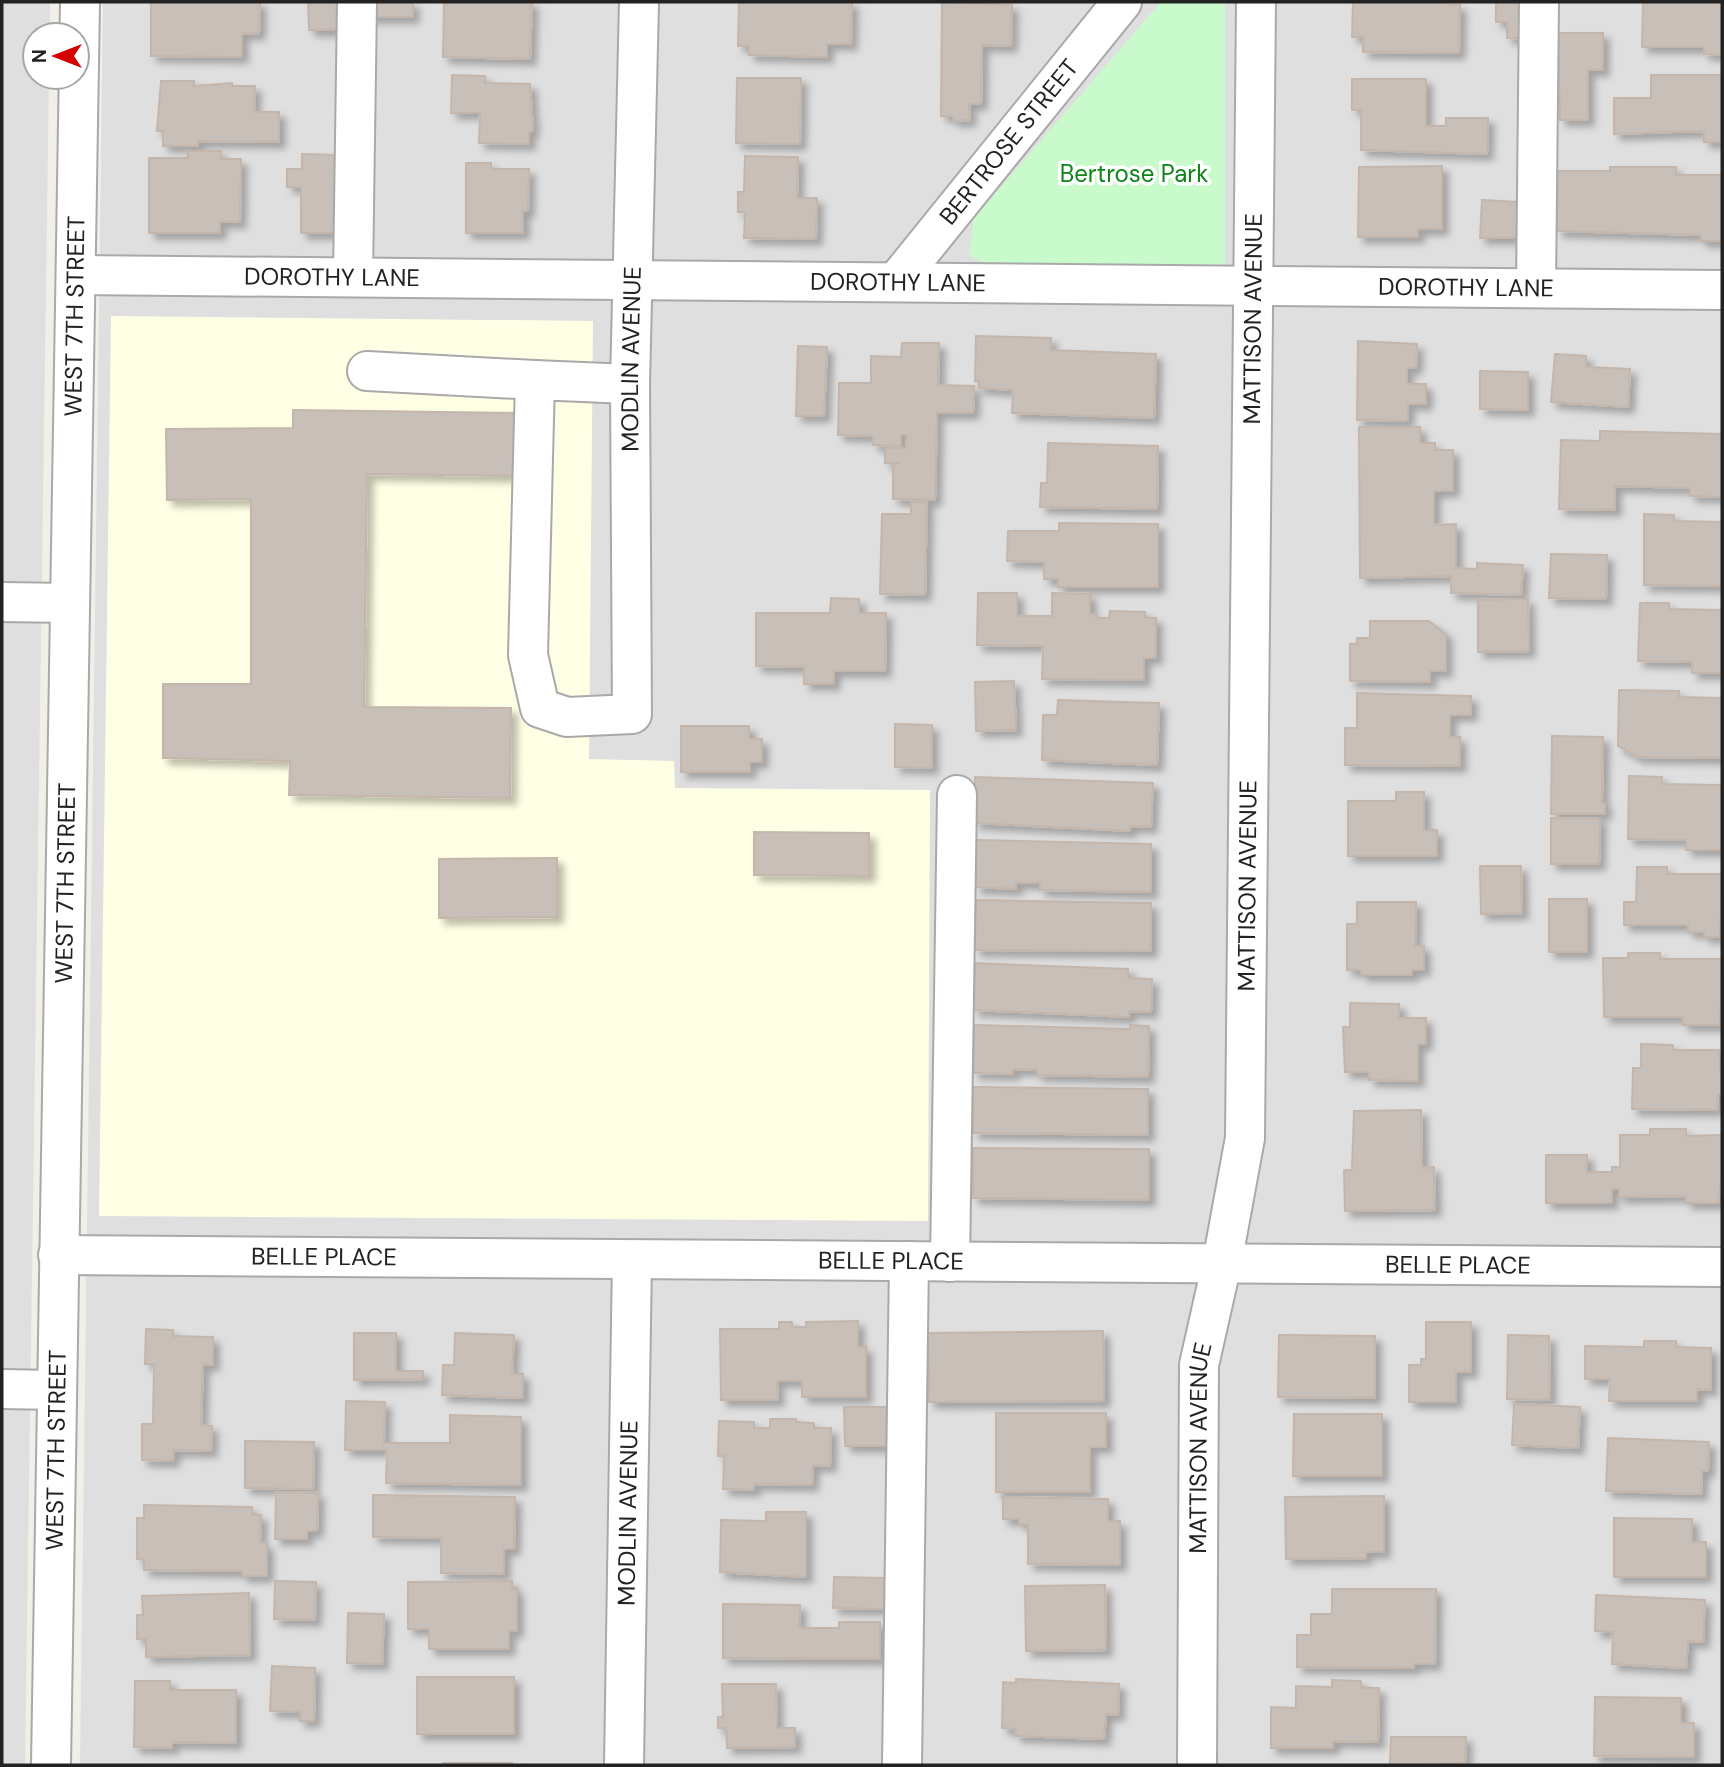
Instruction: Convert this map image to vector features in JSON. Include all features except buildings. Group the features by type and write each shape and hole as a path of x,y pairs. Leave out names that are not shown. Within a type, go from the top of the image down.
{"street":[{"name":"WEST 7TH STREET","path":"51,1765 80,2"},
{"path":"353,277 357,2"},
{"name":"MODLIN AVENUE","path":"535,380 528,655 533,689 540,708 567,717 632,714 630,384 639,2"},
{"name":"BERTROSE STREET","path":"896,282 1122,2"},
{"name":"MATTISON AVENUE","path":"1197,1765 1199,1365 1222,1264 1245,1138 1256,2"},
{"path":"1536,288 1539,2"},
{"name":"DOROTHY LANE","path":"76,275 1722,290"},
{"path":"367,371 630,384"},
{"path":"2,602 70,603"},
{"path":"950,1262 957,795"},
{"name":"BELLE PLACE","path":"58,1255 1722,1267"},
{"name":"MODLIN AVENUE","path":"624,1765 632,1260"},
{"path":"902,1765 909,1261"},
{"path":"2,1389 57,1390"}],"shaded area":[{"path":"2,2 50,2 50,21 21,21 21,91 49,91 25,1765 2,1765"},
{"path":"103,2 1722,2 1722,1765 80,1765"},
{"path":"111,316 593,321 589,759 674,761 675,788 930,790 928,1221 99,1216"}],"green space":[{"name":"Bertrose Park","path":"1161,2 1225,2 1225,266 987,265 969,255 974,218"}]}
